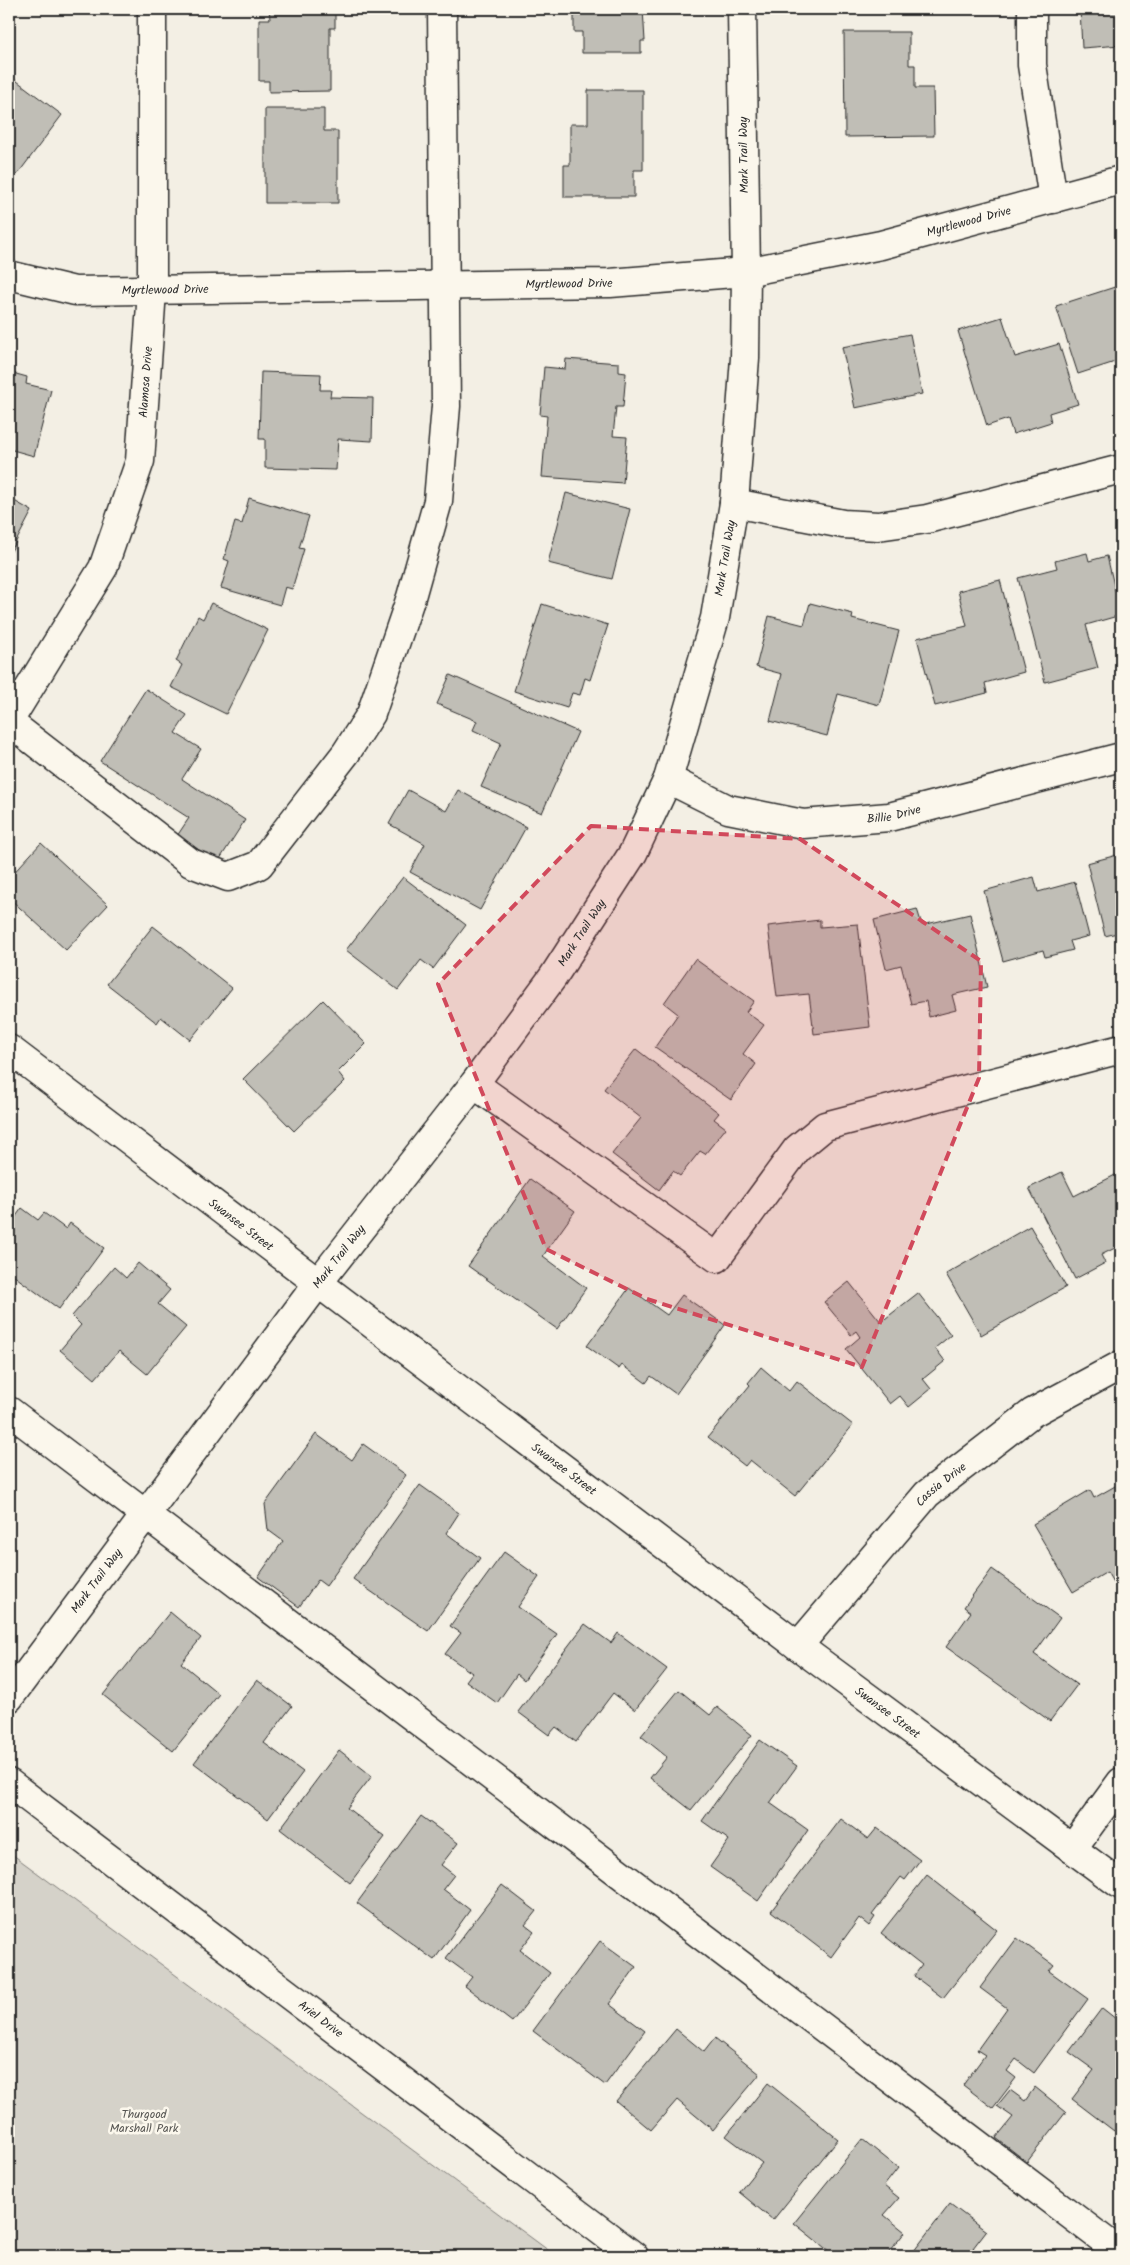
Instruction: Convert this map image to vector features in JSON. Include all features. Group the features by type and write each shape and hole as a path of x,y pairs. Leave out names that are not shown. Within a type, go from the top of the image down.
{"street":[{"name":"Alamosa Drive","path":"9,722 103,568 140,461 152,291 152,9"},
{"path":"9,722 191,863 228,877 259,865 346,753 371,714 411,597 438,501 446,406 442,9"},
{"name":"Mark Trail Way","path":"9,1698 318,1283 474,1084 553,977 627,861 668,779 715,618 734,503 745,358 746,272 742,9"},
{"path":"1032,9 1032,65 1052,199"},
{"name":"Myrtlewood Drive","path":"9,274 75,291 610,284 746,272 882,245 1121,180"},
{"path":"734,503 843,524 878,526 927,519 1121,469"},
{"name":"Billie Drive","path":"668,779 728,809 803,824 889,816 1121,757"},
{"name":"Swansee Street","path":"9,1049 798,1646 1121,1885"},
{"path":"474,1084 717,1258 796,1149 825,1126 860,1115 1121,1049"},
{"name":"Cassia Drive","path":"798,1646 927,1494 1032,1414 1121,1366"},
{"path":"9,1411 1121,2253"},
{"path":"1072,1849 1121,1782"},
{"name":"Ariel Drive","path":"9,1783 634,2256"}],"highlighted area":[{"path":"591,826 800,839 981,961 979,1078 862,1367 647,1299 546,1249 438,984"}],"green space":[{"name":"Thurgood Marshall Park","path":"9,1852 556,2256 9,2256"}],"building":[{"path":"269,9 335,9 335,28 330,28 330,91 269,92 269,81 259,81 259,19 270,19"},
{"path":"574,9 643,9 645,41 641,41 641,53 582,53 582,32 574,32"},
{"path":"1080,9 1121,9 1121,45 1082,48"},
{"path":"844,32 909,32 909,65 915,65 915,88 933,88 934,136 845,137"},
{"path":"9,75 62,115 17,175 9,169"},
{"path":"588,90 643,90 643,170 634,170 634,197 564,197 564,165 570,165 570,124 588,124"},
{"path":"265,109 324,109 324,131 338,131 338,203 265,203"},
{"path":"1121,285 1121,360 1078,374 1056,306"},
{"path":"1002,317 1015,357 1059,344 1078,404 1049,413 1051,422 1013,434 1008,419 987,426 958,331"},
{"path":"910,334 922,394 855,408 842,347"},
{"path":"566,359 619,363 619,372 626,373 623,407 616,407 613,436 627,437 623,483 542,477 547,416 540,415 544,367 565,369"},
{"path":"9,372 27,377 26,384 51,390 34,456 9,449"},
{"path":"261,372 321,374 320,390 331,390 330,397 373,398 372,441 338,439 336,470 265,468 265,439 259,439"},
{"path":"566,493 630,509 612,579 548,563"},
{"path":"9,498 32,511 9,555"},
{"path":"249,498 309,516 299,548 304,549 292,589 285,587 280,605 221,588 229,561 224,559 235,522 242,524"},
{"path":"1087,553 1089,561 1107,556 1121,615 1086,625 1098,668 1045,682 1018,578 1057,568 1055,561"},
{"path":"1000,580 1024,672 985,683 987,693 935,706 917,638 967,626 958,591"},
{"path":"211,603 268,630 226,714 171,687 182,665 176,661 198,616 203,619"},
{"path":"810,603 853,614 852,619 899,631 879,705 838,694 827,736 770,721 782,674 756,667 769,616 804,625"},
{"path":"542,604 608,625 590,680 585,678 580,695 572,693 567,708 514,691"},
{"path":"450,675 578,732 542,813 481,787 501,743 473,730 477,721 437,704"},
{"path":"146,689 187,715 175,733 201,749 182,779 245,820 218,862 177,836 189,818 100,761"},
{"path":"408,790 446,811 458,790 526,827 480,910 410,872 425,844 389,824"},
{"path":"41,843 108,905 66,950 9,898 9,878"},
{"path":"1121,854 1121,932 1105,936 1087,863"},
{"path":"403,877 466,925 433,969 421,960 398,990 346,950"},
{"path":"1034,877 1038,892 1075,882 1089,936 1070,941 1073,950 1045,957 1043,950 1003,961 984,891"},
{"path":"917,909 922,925 970,914 987,987 952,995 956,1010 929,1017 926,1001 911,1004 901,965 886,969 874,920"},
{"path":"820,920 820,927 858,924 870,1027 814,1034 809,994 777,997 768,926"},
{"path":"153,926 232,988 190,1040 161,1017 157,1023 107,984"},
{"path":"695,959 754,1001 746,1012 764,1025 743,1054 756,1064 731,1100 655,1047 678,1014 664,1003"},
{"path":"323,1000 366,1044 338,1072 345,1081 294,1131 243,1079"},
{"path":"636,1049 719,1113 714,1119 726,1128 705,1154 700,1151 680,1176 673,1171 659,1190 612,1154 641,1118 604,1089"},
{"path":"1062,1172 1074,1196 1119,1173 1121,1177 1121,1245 1101,1255 1105,1263 1075,1279 1029,1188"},
{"path":"530,1179 575,1211 543,1256 586,1288 557,1329 468,1266"},
{"path":"22,1208 38,1220 44,1213 66,1229 70,1223 104,1248 59,1309 9,1272 9,1226"},
{"path":"1030,1226 1066,1287 981,1335 946,1274"},
{"path":"138,1263 170,1290 158,1304 186,1327 147,1374 119,1351 95,1379 60,1350 81,1325 72,1316 114,1267 126,1278"},
{"path":"849,1282 881,1322 918,1293 951,1335 935,1348 945,1361 923,1379 931,1389 909,1407 900,1396 890,1404 846,1349 860,1337 856,1331 851,1335 824,1302"},
{"path":"629,1288 667,1315 682,1295 725,1325 676,1394 651,1376 646,1383 622,1365 619,1369 587,1346"},
{"path":"761,1367 789,1391 797,1381 853,1425 795,1496 750,1460 745,1466 708,1437 750,1385 748,1383"},
{"path":"316,1434 352,1460 363,1444 406,1475 326,1586 318,1580 299,1607 258,1577 283,1541 268,1530 265,1504"},
{"path":"420,1485 459,1513 446,1533 480,1558 428,1631 353,1579"},
{"path":"1117,1485 1121,1493 1121,1596 1107,1572 1073,1592 1033,1524 1090,1490 1094,1498"},
{"path":"504,1552 539,1577 518,1607 557,1634 524,1680 517,1674 497,1703 466,1681 472,1673 445,1654 461,1633 450,1626"},
{"path":"992,1569 1060,1618 1034,1654 1077,1685 1050,1721 946,1647 971,1612 964,1607"},
{"path":"170,1612 201,1638 181,1663 219,1694 173,1751 103,1695"},
{"path":"585,1624 611,1643 618,1633 667,1669 635,1710 613,1693 576,1742 556,1727 549,1735 518,1712"},
{"path":"257,1680 292,1706 264,1743 303,1772 268,1819 194,1763"},
{"path":"679,1690 710,1715 717,1707 752,1735 691,1810 650,1778 667,1757 641,1736"},
{"path":"760,1740 797,1766 770,1803 808,1830 758,1901 710,1867 729,1840 702,1821"},
{"path":"339,1750 372,1776 347,1808 385,1837 350,1883 280,1829"},
{"path":"421,1816 458,1843 441,1865 454,1875 443,1889 470,1910 434,1960 357,1903"},
{"path":"841,1819 868,1839 877,1828 920,1860 905,1880 901,1877 872,1915 875,1917 869,1926 859,1918 831,1957 771,1911"},
{"path":"927,1875 997,1930 943,1998 914,1976 922,1965 881,1933"},
{"path":"502,1885 536,1911 525,1925 534,1932 520,1950 550,1973 512,2022 465,1986 472,1977 446,1958"},
{"path":"1017,1938 1054,1965 1049,1971 1088,1999 1034,2073 1016,2059 1007,2071 1016,2078 993,2108 963,2085 985,2055 977,2050 1007,2008 980,1988"},
{"path":"600,1941 636,1967 609,2004 645,2031 605,2085 533,2031"},
{"path":"1102,2008 1121,2023 1121,2122 1114,2131 1072,2099 1094,2070 1069,2052"},
{"path":"676,2029 704,2052 715,2038 760,2074 713,2130 677,2100 651,2130 616,2101"},
{"path":"768,2083 838,2139 773,2220 739,2192 762,2163 726,2136"},
{"path":"1035,2087 1066,2112 1027,2162 996,2138 1013,2117 997,2106 1010,2090 1025,2101"},
{"path":"862,2139 898,2168 884,2186 899,2198 884,2215 905,2232 886,2256 835,2256 794,2223"},
{"path":"950,2204 986,2231 973,2248 984,2256 910,2256"}]}
